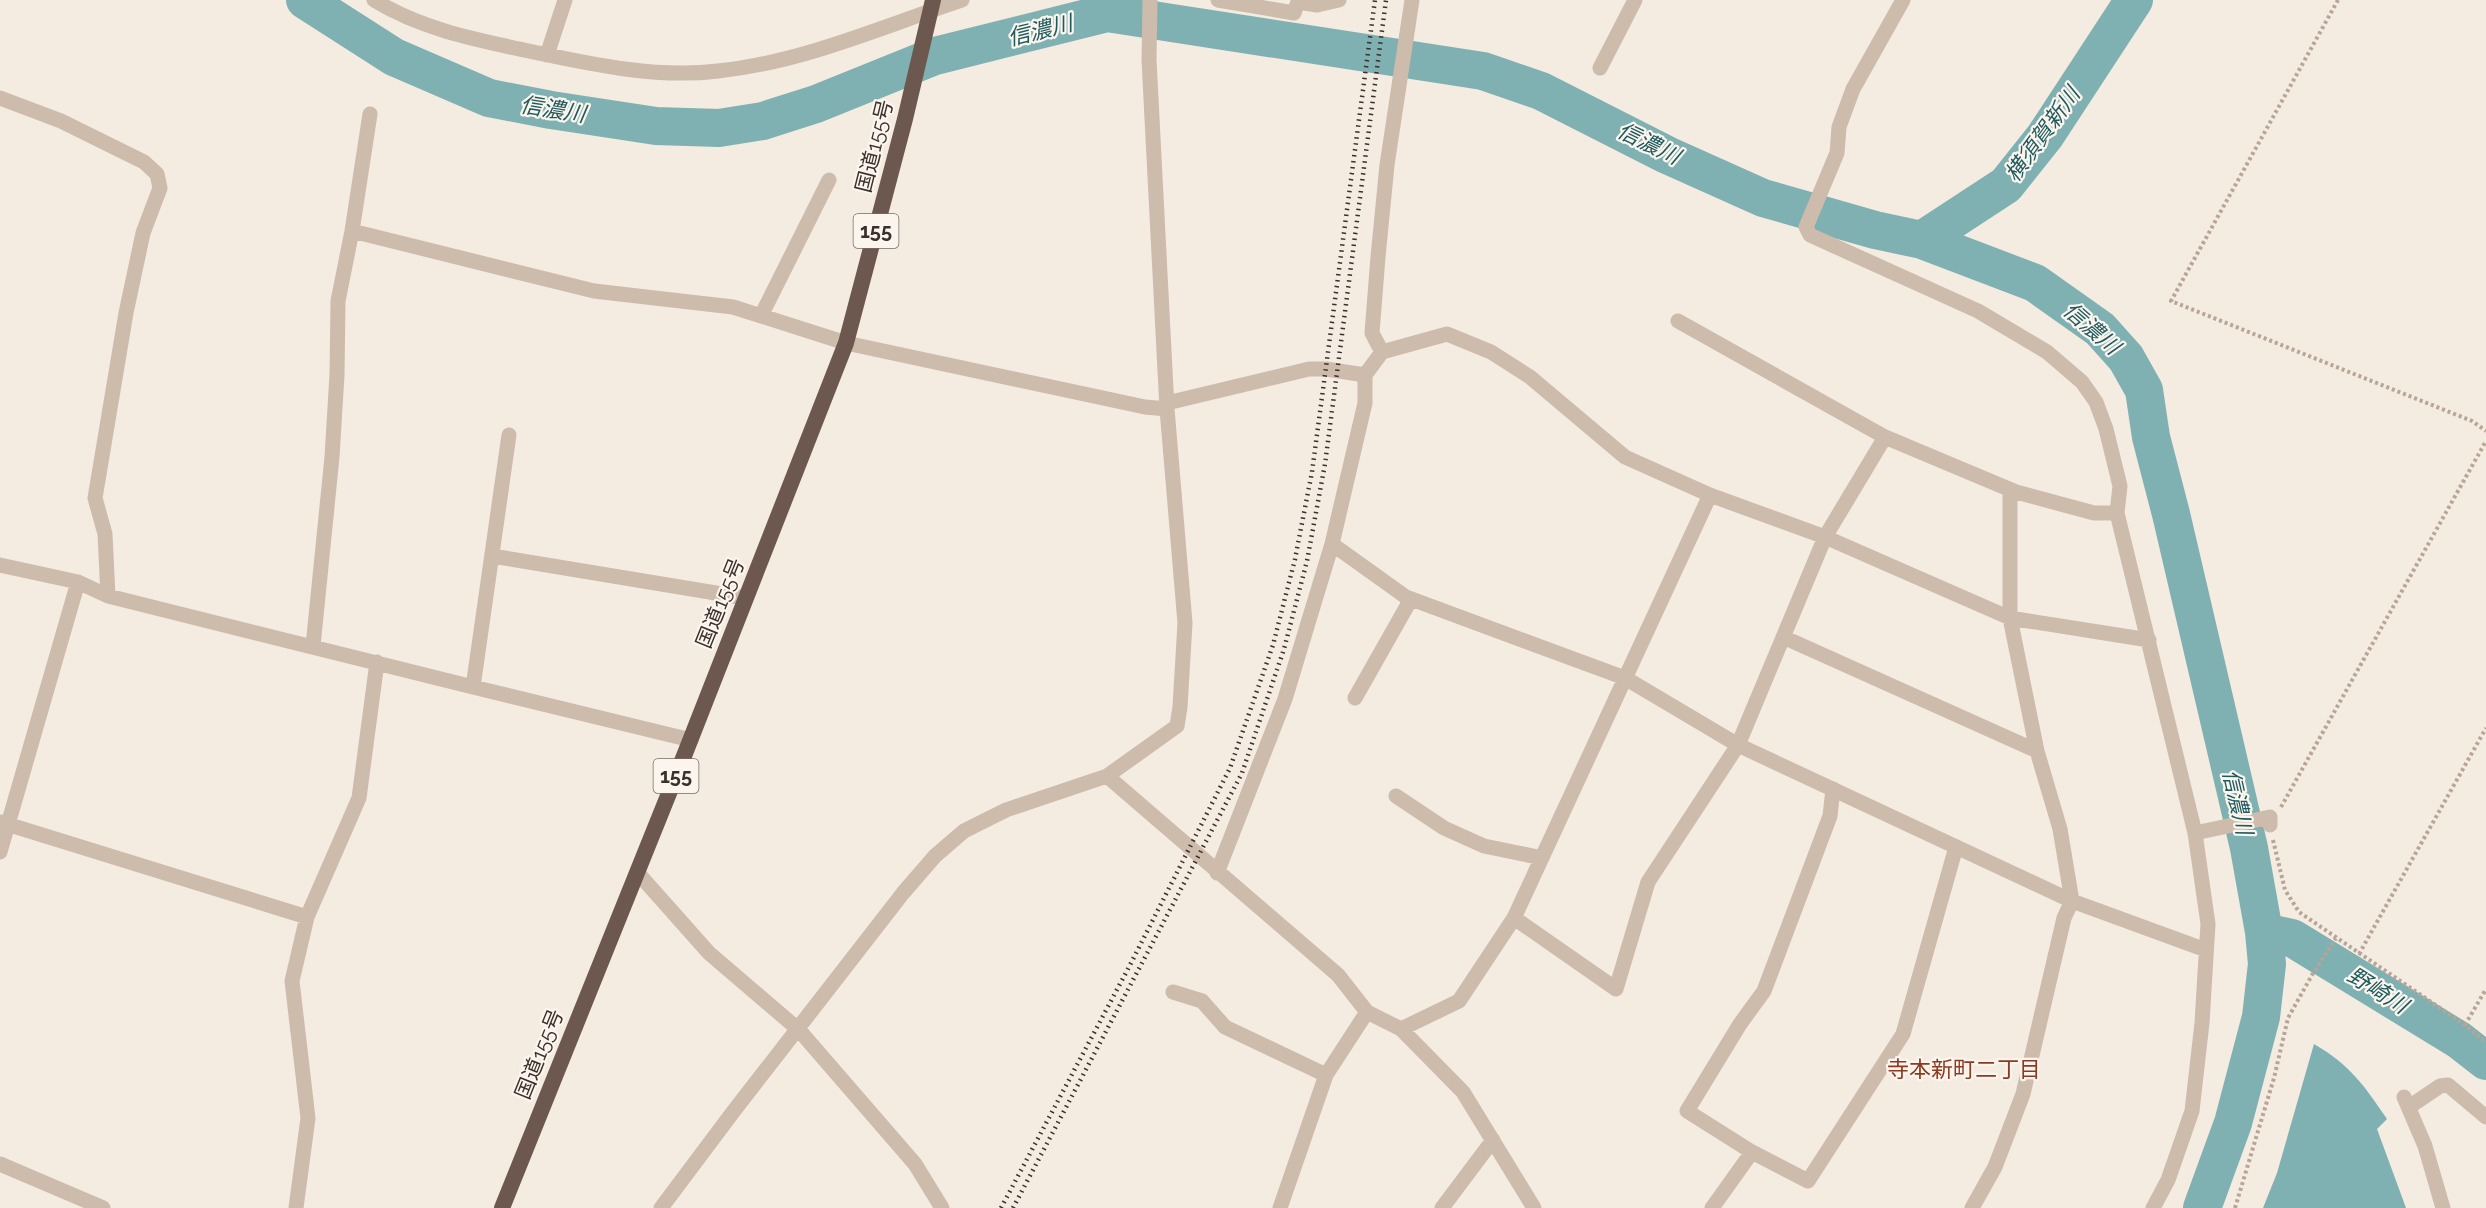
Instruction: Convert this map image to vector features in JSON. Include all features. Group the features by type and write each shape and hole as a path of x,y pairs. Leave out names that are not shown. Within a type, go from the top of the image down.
{"highway":[{"name":"国道155号","path":"502,1208 691,740 846,343 931,10"}],"street":[{"path":"374,0 418,23 491,44 606,67 654,72 717,72 789,57 856,38 962,0"},
{"path":"547,55 565,0"},
{"path":"661,1208 903,893 935,856 964,831 1006,810 1107,776 1177,726 1185,623 1167,406 1149,60 1150,0"},
{"path":"1218,0 1294,12 1299,2 1317,5 1340,0"},
{"path":"1600,68 1635,0"},
{"path":"1903,0 1853,89 1839,127 1837,153 1806,227 1810,235 1978,311 2047,352 2082,382 2096,402 2106,429 2120,486 2117,513 2195,832 2208,924 2202,1023 2192,1111 2168,1180 2153,1208"},
{"path":"1382,351 1372,333 1387,165 1412,2"},
{"path":"0,98 61,121 144,162 157,174 160,188 143,233 122,336 95,498 105,534 108,596"},
{"path":"314,646 333,434 338,301 352,231 370,114"},
{"path":"761,316 829,180"},
{"path":"352,231 594,291 733,307 846,343 1145,407 1167,406 1309,369 1326,369 1365,375"},
{"path":"1678,321 1885,437 2010,490 2094,513 2117,513"},
{"path":"1217,873 1285,699 1332,544 1365,403 1365,375 1382,351 1447,334 1491,352 1530,377 1625,457 1710,495 1825,537 2010,618 2149,640"},
{"path":"473,687 509,435"},
{"path":"1514,918 1616,989 1648,882 1738,745 1825,537 1885,437"},
{"path":"1972,1208 1995,1167 2023,1094 2064,918 2072,901 2060,829 2037,751 2010,618 2010,490"},
{"path":"1401,1029 1459,1000 1514,918 1710,495"},
{"path":"1332,544 1411,599 1625,678 1738,745 2072,901 2206,950"},
{"path":"492,556 746,598"},
{"path":"0,565 78,582 108,596 691,740"},
{"path":"0,852 4,823 78,582"},
{"path":"1355,698 1411,599"},
{"path":"1783,638 2037,751"},
{"path":"296,1208 308,1118 292,981 307,917 358,798 377,662"},
{"path":"1107,776 1338,975 1367,1012 1401,1029 1462,1092 1534,1208"},
{"path":"1833,789 1830,816 1764,991 1740,1024 1687,1111 1752,1152 1808,1181 1903,1034 1956,847"},
{"path":"1396,796 1444,828 1484,846 1542,858"},
{"path":"2195,832 2267,820"},
{"path":"4,823 307,917"},
{"path":"637,872 709,953 798,1030 915,1164 942,1208"},
{"path":"1173,992 1202,1001 1225,1027 1326,1075"},
{"path":"1280,1208 1326,1075 1367,1012"},
{"path":"2443,1208 2425,1146 2406,1102 2440,1086 2448,1085 2486,1117"},
{"path":"1442,1208 1493,1140"},
{"path":"1712,1208 1752,1152"},
{"path":"0,1164 98,1206"}],"path":[{"path":"2338,0 2171,301 2472,421 2486,430"},
{"path":"2486,441 2295,784 2280,808 2267,820 2285,890 2299,912 2465,1025 2486,1042"},
{"path":"2359,954 2486,728"},
{"path":"2235,1208 2271,1088 2288,1018 2336,938"},
{"path":"2465,1025 2486,989"}],"water":[{"path":"2314,1044 2347,1068 2387,1119 2377,1129 2406,1208 2263,1208 2277,1173"}],"waterway":[{"name":"信濃川","path":"305,0 394,57 489,98 656,126 719,128 763,121 816,104 935,56 1107,13 1483,71 1541,91 1667,155 1763,198 1875,230 1922,240 2035,283 2100,329 2126,358 2144,390 2151,437 2249,848 2264,932 2267,964 2261,1017 2233,1123 2202,1208"},
{"name":"横須賀新川","path":"1922,240 2006,185 2045,136 2134,0"},
{"name":"野崎川","path":"2264,932 2292,938 2459,1040 2486,1061"}],"railway":[{"path":"1001,1208 1129,967 1230,768 1273,645 1295,559 1312,472 1375,0"},
{"path":"1013,1208 1242,773 1284,649 1307,561 1325,464 1386,0"}],"district":[{"name":"寺本新町二丁目","path":"1964,1069"}]}
